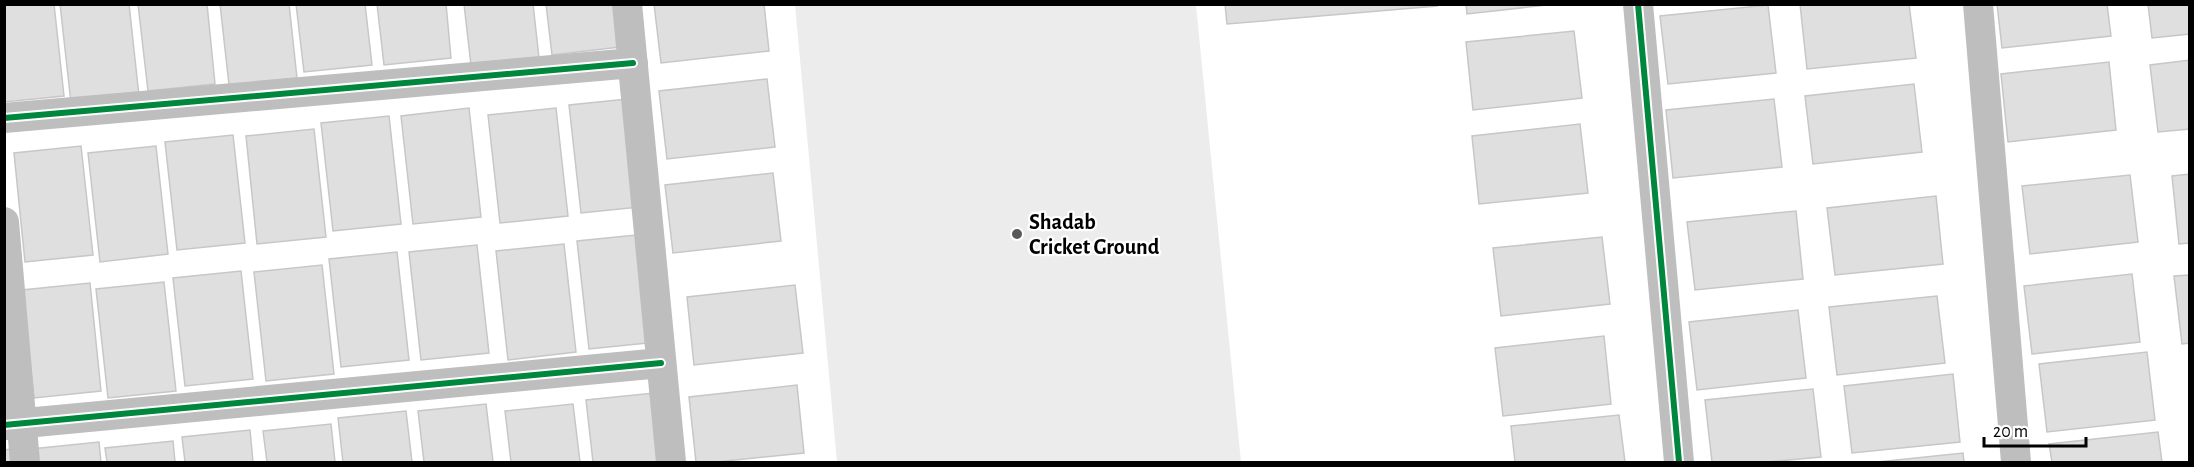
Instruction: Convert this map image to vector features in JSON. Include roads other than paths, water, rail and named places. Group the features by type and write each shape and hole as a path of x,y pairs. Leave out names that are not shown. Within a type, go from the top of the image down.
{"street":[{"path":"627,4 671,462"},
{"path":"1638,4 1679,462"},
{"path":"1978,4 2016,462"},
{"path":"4,118 633,63"},
{"path":"4,222 13,424 25,462"},
{"path":"13,424 661,363"}],"place":[{"name":"Shadab Cricket Ground","path":"1017,234"}]}
